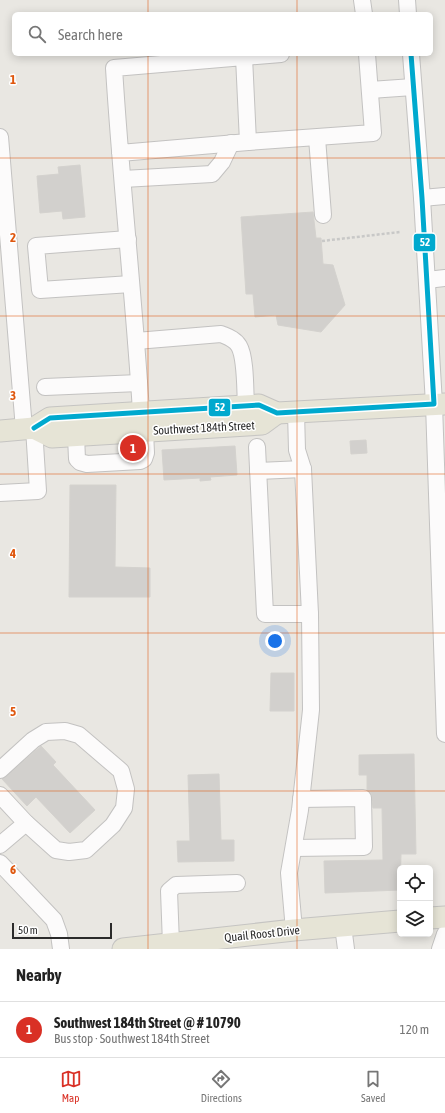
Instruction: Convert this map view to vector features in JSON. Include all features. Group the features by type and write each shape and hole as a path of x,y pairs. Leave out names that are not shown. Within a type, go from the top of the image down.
{"main road":[{"name":"Southwest 184th Street","path":"0,431 29,429 52,437 76,436 143,422 259,405 286,413 439,404"},
{"name":"Southwest 184th Street","path":"29,429 50,418 143,422 262,424 286,413"},
{"path":"433,918 445,917"},
{"name":"Quail Roost Drive","path":"123,949 171,944 229,943 294,930 397,921"}],"street":[{"path":"362,0 364,12"},
{"path":"407,0 408,12"},
{"path":"76,436 77,458 80,462 87,464 140,461 144,459 146,453 114,68 256,56"},
{"path":"120,153 231,143 374,134 367,56"},
{"path":"411,56 422,198 426,280 439,404 445,734"},
{"path":"244,57 248,142"},
{"path":"370,90 413,87"},
{"path":"0,137 4,244 38,491 0,493"},
{"path":"317,138 323,215"},
{"path":"123,179 212,174 222,162 231,143"},
{"path":"422,198 445,196"},
{"path":"128,239 36,246 39,283 40,290 132,284"},
{"path":"426,280 445,278"},
{"path":"136,341 221,334 231,338 239,347 242,358 246,406"},
{"path":"45,387 139,383"},
{"path":"286,413 304,469 310,614 311,710 301,799 289,873 294,930"},
{"path":"257,447 265,614 310,614"},
{"path":"258,471 304,469"},
{"path":"0,770 33,740 46,732 65,731 79,735 121,770 126,789 124,808 113,825 86,850 69,852 56,850 0,795"},
{"path":"294,848 364,847 362,798 301,799"},
{"path":"0,845 26,822"},
{"path":"0,863 54,920 59,934 61,949"},
{"path":"171,944 169,891 176,885 237,883"},
{"path":"343,926 346,949"},
{"path":"440,949 445,934"}],"path":[{"path":"322,241 400,232"}],"building":[{"path":"80,165 85,217 63,219 62,211 40,213 37,176 59,174 58,167"},
{"path":"313,212 316,238 321,238 323,264 333,265 345,305 321,332 278,325 276,315 255,317 253,294 246,294 241,217"},
{"path":"366,440 367,453 351,454 350,441"},
{"path":"235,446 237,475 210,477 211,480 200,481 200,478 164,480 162,450"},
{"path":"70,485 116,485 115,567 150,568 150,597 69,597"},
{"path":"271,673 294,673 294,711 270,711"},
{"path":"41,746 56,762 53,765 95,810 70,833 36,797 27,806 2,779"},
{"path":"414,754 416,854 401,854 401,865 397,865 397,890 325,893 324,861 383,860 382,808 373,808 371,793 367,790 367,775 359,775 359,755"},
{"path":"219,774 221,840 234,840 234,861 178,862 177,841 190,841 188,775"}],"transit line":[{"name":"52","path":"34,428 50,418 259,405 277,413 434,404 422,198 411,56"}],"place":[{"name":"Southwest 184th Street @ # 10790","path":"133,448"}]}
